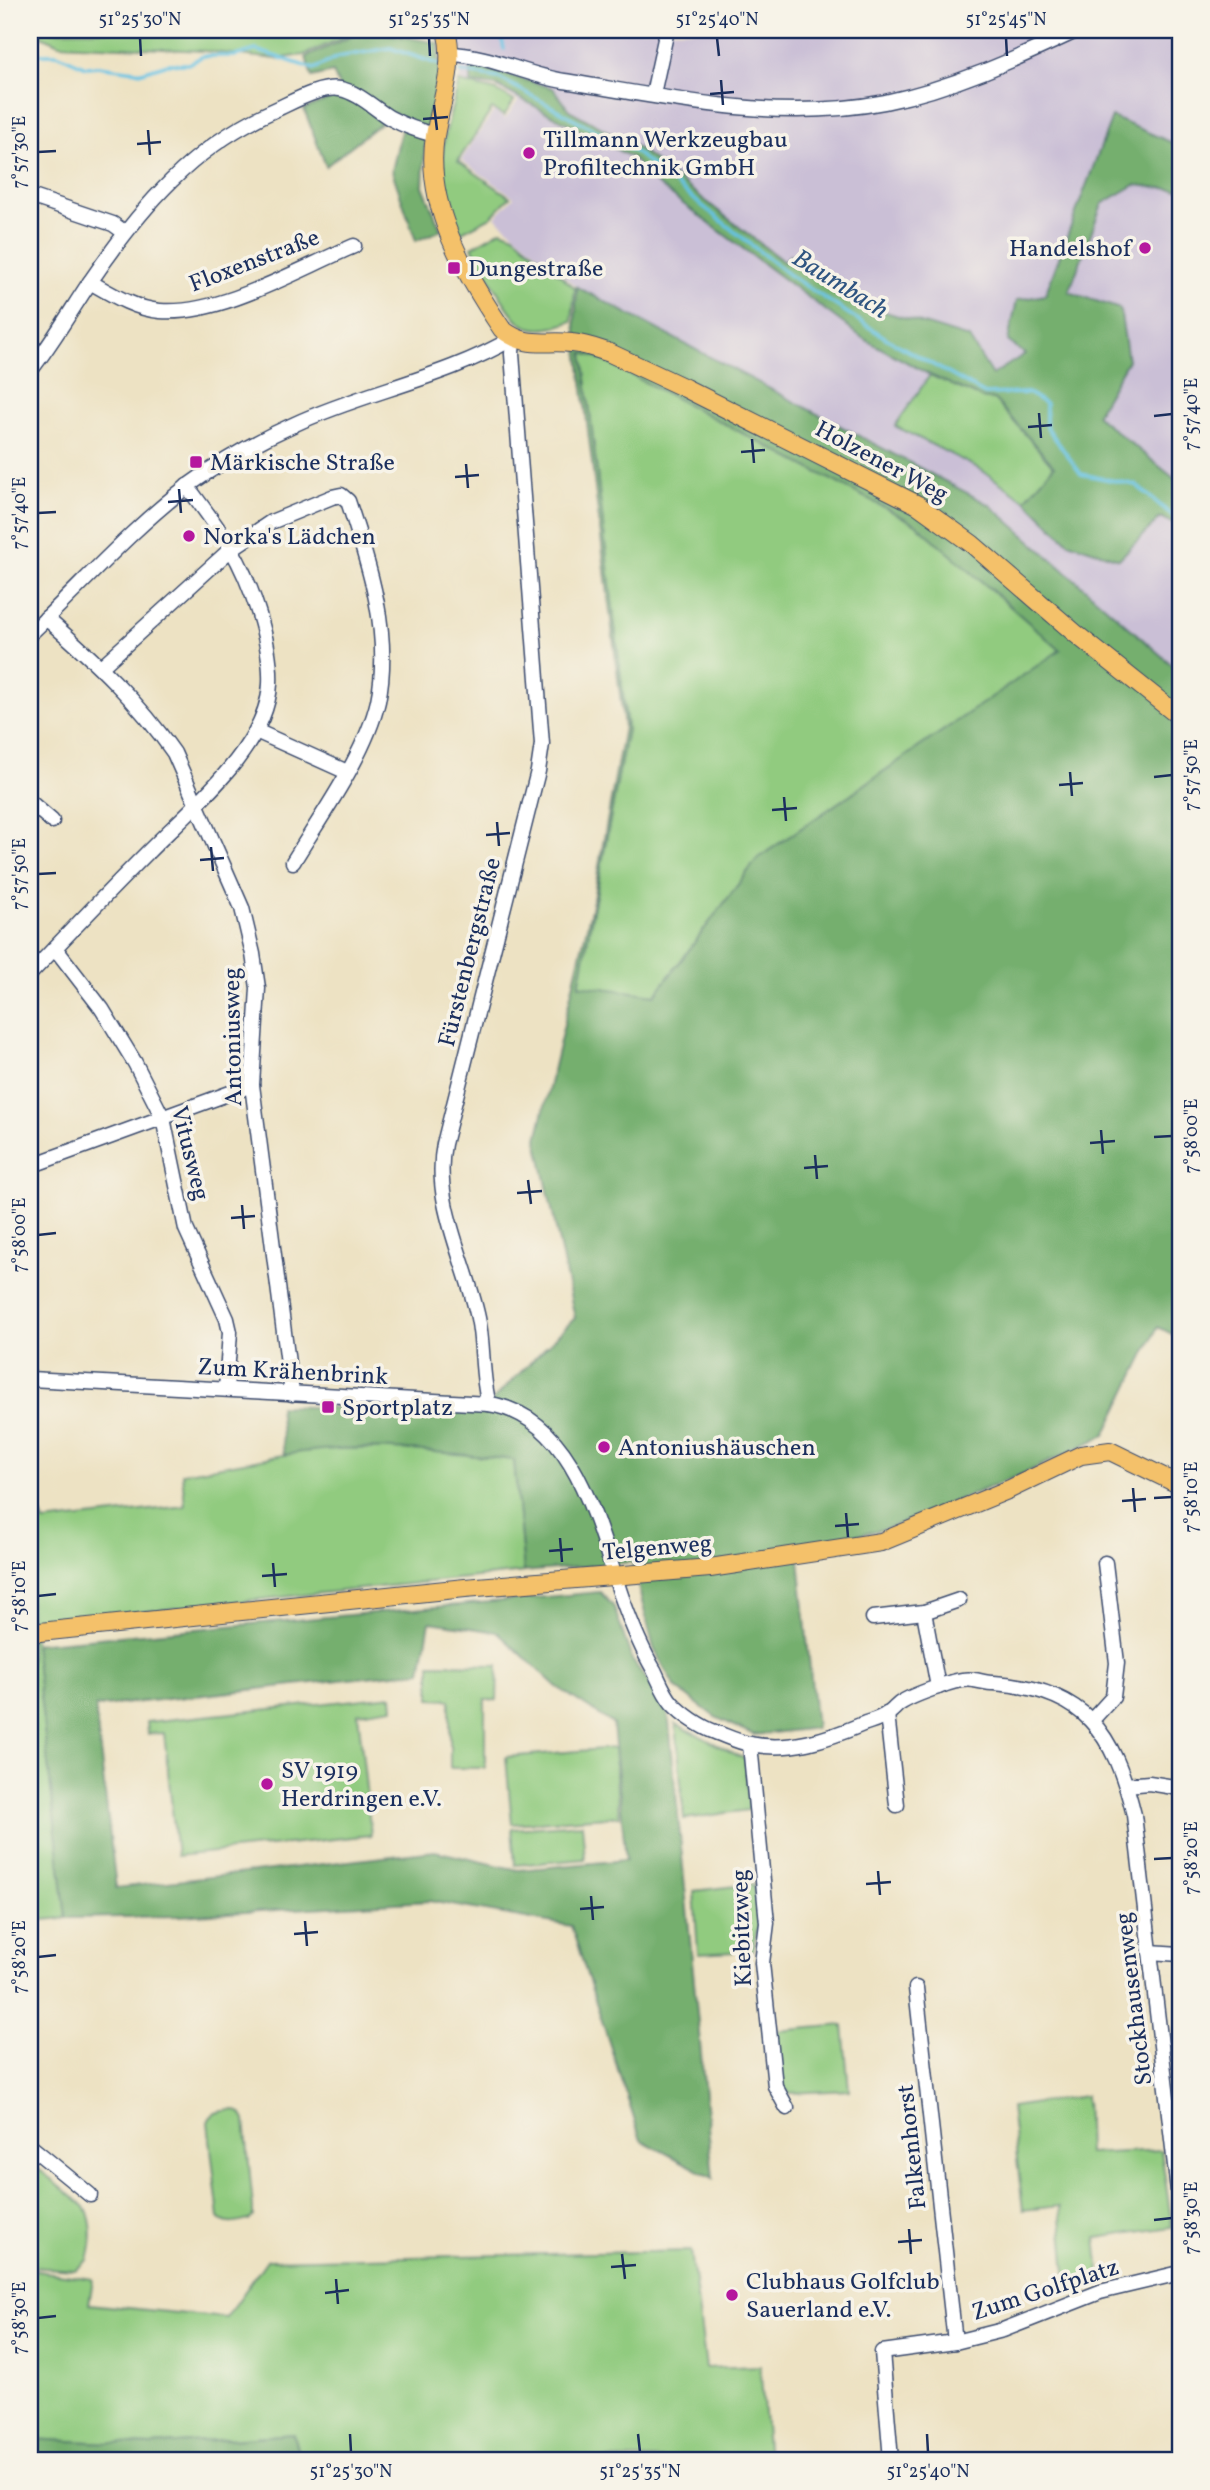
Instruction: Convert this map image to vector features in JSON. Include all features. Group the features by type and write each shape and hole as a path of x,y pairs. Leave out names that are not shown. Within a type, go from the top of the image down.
{"main road":[{"path":"446,30 451,54 450,66 435,135 432,172 442,214 464,264 502,330 513,338"},
{"name":"Holzener Weg","path":"513,338 526,343 571,343 610,353 894,491 947,524 1076,634 1180,717"},
{"name":"Telgenweg","path":"30,1633 298,1604 710,1568 881,1542 1010,1489 1081,1455 1099,1451 1110,1451 1180,1485"}],"street":[{"path":"653,94 667,30"},
{"path":"451,54 475,57 544,78 767,109 822,109 904,97 995,69 1078,30"},
{"path":"30,371 124,232 171,179 241,127 318,92 338,88 352,93 409,128 435,135"},
{"path":"30,196 113,224 124,232"},
{"name":"Floxenstraße","path":"90,282 137,305 157,311 190,310 245,293 354,246"},
{"path":"30,634 117,547 187,486 240,452 295,424 336,407 448,369 513,338"},
{"name":"Fürstenbergstraße","path":"489,1404 477,1316 445,1203 441,1165 444,1143 538,771 542,744 512,354 513,338"},
{"path":"30,974 165,834 198,804 229,768 256,731 268,694 269,666 258,615 247,583 231,549 187,486"},
{"path":"101,667 231,549 271,522 332,496 341,495 348,501 376,591 381,630 381,674 377,702 367,732 347,772 293,862"},
{"name":"Antoniusweg","path":"46,618 101,667 162,735 174,753 198,804 242,908 258,988 253,1085 292,1394"},
{"path":"256,731 347,772"},
{"path":"30,802 52,821"},
{"name":"Vitusweg","path":"55,947 102,1009 135,1063 163,1118 186,1229 227,1319 230,1332 226,1390"},
{"path":"30,1166 253,1085"},
{"name":"Zum Krähenbrink","path":"30,1379 502,1406 545,1432 565,1456 589,1503"},
{"name":"Stockhausenweg","path":"589,1503 637,1636 672,1703 705,1728 750,1744 806,1744 887,1714 900,1703 938,1686 971,1679 1021,1685 1068,1704 1092,1720 1109,1742 1126,1785 1138,1845 1180,2208"},
{"path":"1092,1720 1113,1697 1117,1663 1105,1563"},
{"path":"873,1618 924,1612 959,1600"},
{"path":"924,1612 938,1686"},
{"path":"887,1714 897,1805"},
{"name":"Kiebitzweg","path":"750,1744 767,1923 762,1963 775,2086 786,2108"},
{"path":"1126,1785 1149,1783 1180,1788"},
{"path":"1150,1952 1180,1954"},
{"name":"Falkenhorst","path":"916,1988 954,2342"},
{"path":"30,2146 90,2195"},
{"name":"Zum Golfplatz","path":"891,2460 882,2352 954,2342 1003,2330 1100,2292 1180,2273"}],"shaded area":[{"path":"452,30 1180,30 1180,672 990,505 577,287 495,217 514,197 461,160 494,111 505,119 518,101 497,88 459,80 465,58"}],"green space":[{"path":"360,30 304,55 276,59 205,51 59,44 30,31"},
{"path":"365,30 439,43 439,73 425,145 423,186 441,230 416,241 392,171 404,118 393,113 326,166 304,109 342,94 333,72 312,77 306,57"},
{"path":"474,65 553,88 569,110 638,148 784,262 790,255 860,304 969,338 992,375 1025,354 1008,341 1017,300 1045,295 1112,117 1180,146 1180,190 1135,185 1102,204 1069,292 1120,309 1128,360 1096,415 1180,483 1180,528 1161,517 1119,559 1068,542 1025,500 1054,466 995,400 982,398 930,375 864,339 654,182 631,157 497,86 471,83 471,69"},
{"path":"459,82 497,91 514,101 504,116 492,109 458,161 510,197 491,217 458,234 445,194 442,158"},
{"path":"501,230 514,235 575,288 572,321 536,329 524,325 511,312 472,247"},
{"path":"577,287 990,505 1180,672 1180,1338 1158,1327 1105,1435 1025,1473 888,1528 798,1549 816,1728 754,1735 715,1717 675,1687 654,1649 632,1562 524,1572 514,1460 370,1448 284,1455 279,1406 481,1412 575,1318 537,1139 592,905 624,727 575,323","holes":["583,353 597,357 916,524 1060,650 758,858 655,995 579,985 627,729"]},
{"path":"583,353 597,357 916,524 1061,650 758,858 655,995 579,986 627,729"},
{"path":"930,375 982,398 995,400 1054,467 1025,500 980,469 895,426"},
{"path":"406,1448 514,1460 524,1572 32,1623 66,1918 30,1921 30,1489 44,1522 185,1506 182,1473 317,1449"},
{"path":"600,1592 614,1607 632,1660 667,1701 713,2178 641,2140 571,1926 429,1901 178,1916 66,1918 34,1644","holes":["430,1622 497,1632 557,1687 613,1724 626,1860 518,1870 435,1851 116,1888 95,1707 421,1671"]},
{"path":"430,1664 498,1665 497,1700 485,1700 485,1768 450,1768 450,1700 430,1699"},
{"name":"SV 1919 Herdringen e.V.","path":"392,1696 393,1708 358,1713 371,1835 177,1856 164,1733 148,1734 147,1722"},
{"path":"676,1724 745,1759 749,1810 684,1819"},
{"path":"614,1748 619,1816 512,1824 506,1757"},
{"path":"582,1824 585,1859 515,1865 512,1829"},
{"path":"753,1884 759,1922 752,1951 698,1954 694,1891"},
{"path":"843,2025 849,2090 790,2093 780,2086 778,2031"},
{"path":"1086,2096 1088,2154 1161,2150 1172,2227 1096,2238 1101,2282 1068,2294 1060,2206 1023,2210 1011,2107"},
{"path":"235,2110 241,2113 245,2120 253,2216 249,2220 229,2223 219,2218 208,2122 215,2113"},
{"path":"30,2162 85,2207 88,2213 92,2233 90,2253 88,2260 75,2270 30,2267"},
{"path":"691,2251 706,2368 760,2366 768,2459 300,2460 293,2434 151,2445 30,2439 30,2270 93,2279 89,2304 226,2318 267,2260"},
{"path":"293,2434 300,2460 30,2460 30,2439 151,2445"}],"waterway":[{"path":"500,30 504,49"},
{"name":"Baumbach","path":"30,54 57,54 86,67 99,66 142,72 168,64 188,64 203,56 235,56 256,50 314,69 338,57 390,48 441,65"},
{"name":"Baumbach","path":"460,72 499,78 635,152 789,275 889,340 985,394 1028,393 1046,404 1046,426 1081,474 1136,485 1180,522"}],"place":[{"name":"Tillmann Werkzeugbau Profiltechnik GmbH","path":"529,153"},
{"name":"Handelshof","path":"1145,248"},
{"name":"Dungestraße","path":"454,268"},
{"name":"Märkische Straße","path":"196,462"},
{"name":"Norka's Lädchen","path":"189,536"},
{"name":"Sportplatz","path":"328,1407"},
{"name":"Antoniushäuschen","path":"604,1447"},
{"name":"SV 1919 Herdringen e.V.","path":"267,1784"},
{"name":"Clubhaus Golfclub Sauerland e.V.","path":"732,2295"}]}
